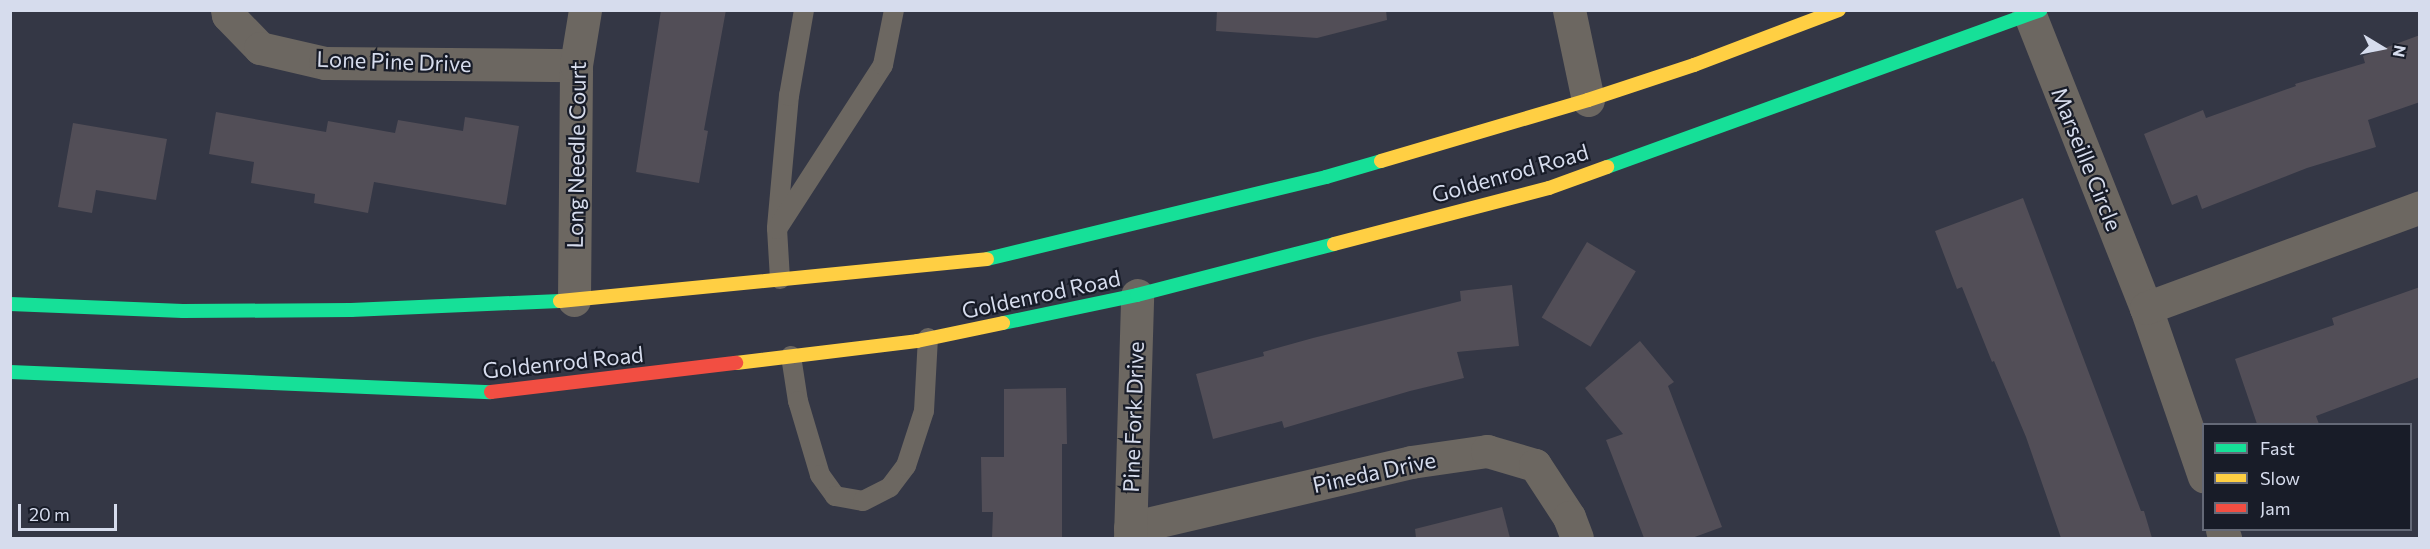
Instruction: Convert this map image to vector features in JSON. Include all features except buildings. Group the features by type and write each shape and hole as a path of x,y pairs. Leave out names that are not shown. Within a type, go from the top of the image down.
{"main road":[{"name":"Goldenrod Road","path":"10,304 183,311 351,310 574,300 994,258 1326,177 1588,100 1694,65 1839,10"},
{"name":"Goldenrod Road","path":"10,372 483,393 928,338 1137,295 1550,188 2033,12"},
{"path":"10,312 30,305"}],"street":[{"name":"Long Needle Court","path":"574,300 576,65 585,10"},
{"path":"1569,10 1588,100"},
{"name":"Marseille Circle","path":"2033,12 2146,308 2202,470"},
{"name":"Lone Pine Drive","path":"227,13 260,48 325,63 576,65"},
{"path":"2146,308 2420,207"},
{"name":"Pine Fork Drive","path":"1130,533 1137,295"},
{"name":"Pineda Drive","path":"1130,533 1411,462 1487,451 1535,465 1569,517 1577,538"}],"lane":[{"path":"780,279 777,230 789,96 804,10"},
{"path":"777,230 883,65 894,10"},
{"path":"791,356 798,401 820,475 835,496 863,501 890,487 906,466 924,411 928,338"}],"traffic: fast":[{"path":"1607,167 2040,10"},
{"path":"987,259 1326,177 1381,161"},
{"path":"1003,323 1137,295 1334,244"},
{"path":"10,304 183,311 351,310 560,301"},
{"path":"10,372 491,392"}],"traffic: slow":[{"path":"1381,161 1588,100 1694,65 1839,10"},
{"path":"1334,244 1549,188 1607,167"},
{"path":"560,301 987,259"},
{"path":"736,363 917,341 1003,323"}],"traffic: jam":[{"path":"491,392 736,363"}]}
